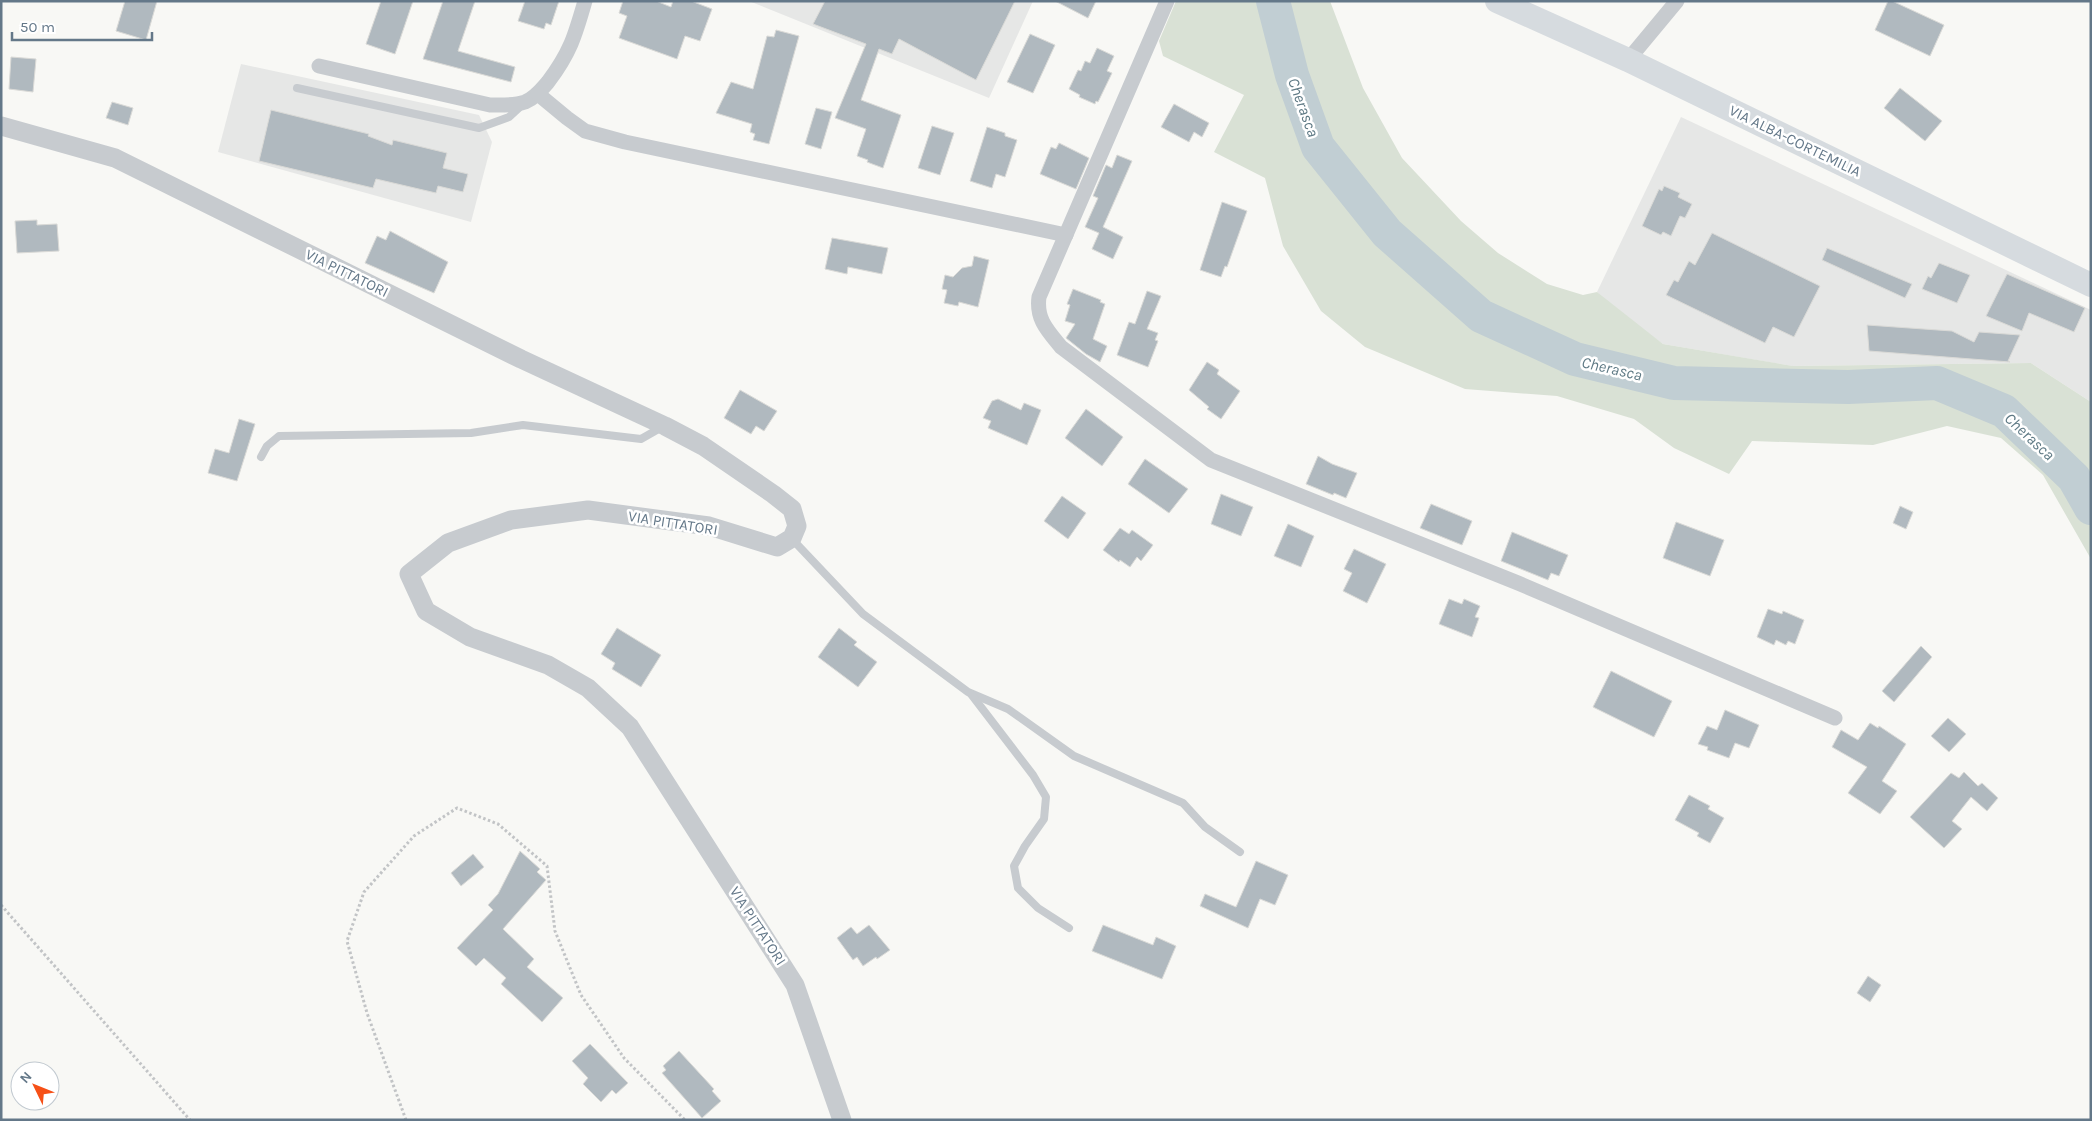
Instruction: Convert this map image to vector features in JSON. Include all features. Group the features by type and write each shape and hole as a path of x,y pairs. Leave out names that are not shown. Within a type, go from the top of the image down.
{"main road":[{"name":"VIA ALBA-CORTEMILIA","path":"1497,1 1628,60 2091,285"}],"street":[{"path":"318,66 490,105 508,106 532,98 562,63 572,46 585,1"},
{"path":"1167,1 1039,297 1037,311 1045,327 1061,347 1211,460 1518,584 1835,718"},
{"path":"1628,60 1676,1"},
{"path":"532,98 567,118 585,131 624,142 1066,235"},
{"name":"VIA PITTATORI","path":"1,126 115,158 522,359 665,426 703,446 792,509 797,526 792,538 777,547 709,526 588,510 511,520 448,543 410,574 426,611 470,637 556,670 588,688 630,728 796,985 842,1120"}],"lane":[{"path":"298,88 479,128 509,117 532,98"},
{"path":"261,457 267,446 279,436 471,433 523,425 641,439 665,426"},
{"path":"792,538 863,614 910,652 970,693 1008,709 1074,756 1184,803 1205,828 1240,852"},
{"path":"970,693 1033,775 1046,796 1044,819 1014,866 1018,888 1038,908 1070,928"}],"path":[{"path":"406,1120 367,1013 347,941 364,892 414,836 457,808 498,824 546,866 555,931 581,995 624,1058 685,1120"},
{"path":"1,905 190,1120"}],"shaded area":[{"path":"749,1 1033,1 989,98"},
{"path":"1176,1 1330,1 1363,88 1402,158 1461,221 1498,253 1547,284 1583,295 1597,292 1663,344 1793,366 2031,363 2091,402 2091,559 2043,475 2001,438 1947,426 1873,445 1752,441 1729,474 1674,448 1634,419 1557,396 1465,389 1365,347 1321,311 1283,246 1265,178 1214,152 1244,95 1163,56 1159,41"},
{"path":"241,64 479,115 492,142 471,222 218,152"},
{"path":"1681,117 2091,310 2091,402 2031,363 1792,366 1663,344 1625,317 1597,292"}],"building":[{"path":"125,1 157,1 146,40 116,31"},
{"path":"381,1 413,1 395,54 366,44"},
{"path":"443,1 475,1 458,51 515,67 511,82 423,59"},
{"path":"525,1 559,1 551,25 546,23 544,29 518,21"},
{"path":"623,1 656,1 671,7 673,1 691,1 712,9 700,41 685,36 677,59 619,38 627,16 619,13"},
{"path":"825,1 1015,1 976,80 899,39 892,54 879,49 861,100 901,115 883,168 857,156 866,129 835,118 866,44 813,24"},
{"path":"1055,1 1096,1 1088,18"},
{"path":"1888,1 1892,1 1944,25 1930,56 1875,30"},
{"path":"776,30 799,36 769,144 753,140 755,134 750,132 752,124 716,113 731,82 753,89 767,36 774,37"},
{"path":"1030,34 1055,45 1033,93 1007,82"},
{"path":"1097,48 1114,56 1107,71 1112,73 1098,102 1096,101 1095,104 1079,97 1080,95 1069,89 1078,70 1081,71 1085,61 1090,63"},
{"path":"11,57 36,59 33,92 9,89"},
{"path":"1900,88 1942,121 1925,141 1884,108"},
{"path":"112,102 133,108 128,125 106,118"},
{"path":"1174,104 1209,123 1202,137 1194,132 1189,142 1161,127"},
{"path":"816,108 832,112 821,149 805,144"},
{"path":"271,110 369,134 368,136 392,145 393,140 447,153 443,168 468,174 463,192 438,186 436,193 376,179 373,188 259,161"},
{"path":"932,126 954,133 940,175 918,168"},
{"path":"987,127 1005,133 1005,136 1017,140 1005,177 996,174 992,188 970,181"},
{"path":"1059,143 1089,158 1076,189 1040,174 1051,147 1056,149"},
{"path":"1117,155 1132,161 1103,227 1123,237 1113,259 1092,249 1099,233 1085,227 1098,198 1093,196 1106,165 1112,168"},
{"path":"1664,186 1680,193 1678,197 1692,204 1685,218 1680,216 1671,236 1663,232 1661,235 1642,226 1659,189 1662,191"},
{"path":"1222,202 1247,211 1227,267 1225,266 1221,277 1200,270"},
{"path":"37,220 37,225 57,224 59,251 17,253 15,221"},
{"path":"390,231 448,262 434,293 365,263 377,236 386,240"},
{"path":"1712,233 1820,286 1794,337 1773,327 1765,343 1666,295 1674,280 1678,282 1689,261 1695,265"},
{"path":"832,238 888,248 882,274 848,267 847,274 825,269"},
{"path":"1827,248 1912,284 1905,298 1822,260"},
{"path":"974,256 989,260 978,307 959,302 958,306 944,303 947,290 942,289 945,275 953,277 962,268 972,266"},
{"path":"1939,263 1970,275 1957,303 1922,289 1928,276 1931,278"},
{"path":"2007,274 2085,308 2074,332 2029,313 2022,331 1986,316"},
{"path":"1073,289 1101,300 1100,302 1105,304 1093,339 1107,346 1100,362 1086,354 1066,338 1075,324 1065,321 1070,305 1067,304"},
{"path":"1147,291 1161,296 1147,329 1158,333 1155,340 1158,341 1148,367 1117,355 1129,322 1135,324"},
{"path":"1867,325 1952,331 1974,342 1979,332 2020,335 2008,361 2010,362 1869,351"},
{"path":"1207,362 1219,370 1217,374 1240,391 1221,419 1207,409 1209,407 1189,390"},
{"path":"740,390 777,411 764,431 756,426 751,434 724,418"},
{"path":"998,399 1021,410 1024,403 1041,410 1027,445 988,428 991,421 983,418 992,401"},
{"path":"1086,409 1123,437 1102,466 1065,438"},
{"path":"239,419 255,424 237,481 208,473 215,449 229,453"},
{"path":"1318,456 1332,464 1357,473 1346,498 1306,484"},
{"path":"1145,459 1188,489 1169,513 1128,484"},
{"path":"1221,494 1253,507 1241,536 1211,524"},
{"path":"1062,496 1086,513 1068,539 1044,521"},
{"path":"1431,504 1472,521 1462,545 1420,528"},
{"path":"1900,506 1913,512 1906,529 1893,523"},
{"path":"1676,522 1724,540 1710,576 1663,558"},
{"path":"1288,524 1314,536 1301,567 1274,556"},
{"path":"1120,528 1129,534 1132,530 1153,545 1141,561 1137,557 1130,567 1120,560 1119,562 1103,550"},
{"path":"1512,532 1568,555 1559,576 1551,573 1548,580 1501,561"},
{"path":"1354,549 1386,564 1367,603 1343,591 1352,573 1344,569"},
{"path":"1449,599 1462,604 1464,599 1480,606 1475,617 1479,618 1472,637 1439,624"},
{"path":"1768,609 1782,614 1783,611 1804,620 1795,644 1788,641 1786,645 1776,640 1774,645 1757,637"},
{"path":"617,628 661,655 641,687 612,669 615,663 601,654"},
{"path":"839,628 857,642 854,645 877,662 858,687 818,657"},
{"path":"1921,646 1932,657 1894,702 1882,691"},
{"path":"1611,671 1672,701 1654,737 1593,707"},
{"path":"1725,710 1759,725 1749,748 1735,743 1729,758 1707,750 1708,747 1698,744 1707,726 1717,730"},
{"path":"1948,718 1966,734 1949,752 1931,736"},
{"path":"1870,723 1878,728 1879,726 1906,744 1882,781 1897,791 1880,814 1848,793 1867,767 1832,747 1841,730 1858,740"},
{"path":"1964,772 1978,786 1982,783 1998,798 1987,811 1971,797 1952,821 1962,829 1944,848 1910,817 1951,773 1959,778"},
{"path":"1689,795 1710,806 1708,809 1724,818 1710,843 1697,836 1699,833 1675,820"},
{"path":"520,851 540,869 537,872 546,880 503,929 534,959 527,967 563,998 542,1022 501,984 506,978 484,958 476,966 457,948 493,910 488,905 498,894"},
{"path":"473,854 484,867 461,886 451,873"},
{"path":"1256,861 1288,875 1275,905 1260,899 1248,928 1200,906 1205,894 1236,907"},
{"path":"869,925 890,950 863,966 857,957 853,960 837,938 851,927 857,934"},
{"path":"1103,925 1153,945 1156,937 1176,946 1162,979 1092,951"},
{"path":"1868,976 1881,985 1870,1002 1857,993"},
{"path":"590,1044 628,1083 616,1094 612,1090 601,1102 583,1084 588,1078 572,1061"},
{"path":"679,1051 714,1089 712,1091 721,1101 702,1118 662,1073 666,1070 663,1066"}],"waterway":[{"name":"Cherasca","path":"1273,1 1292,75 1318,147 1387,233 1481,316 1575,359 1674,383 1848,387 1937,383 2004,411 2074,478 2091,508"}]}
